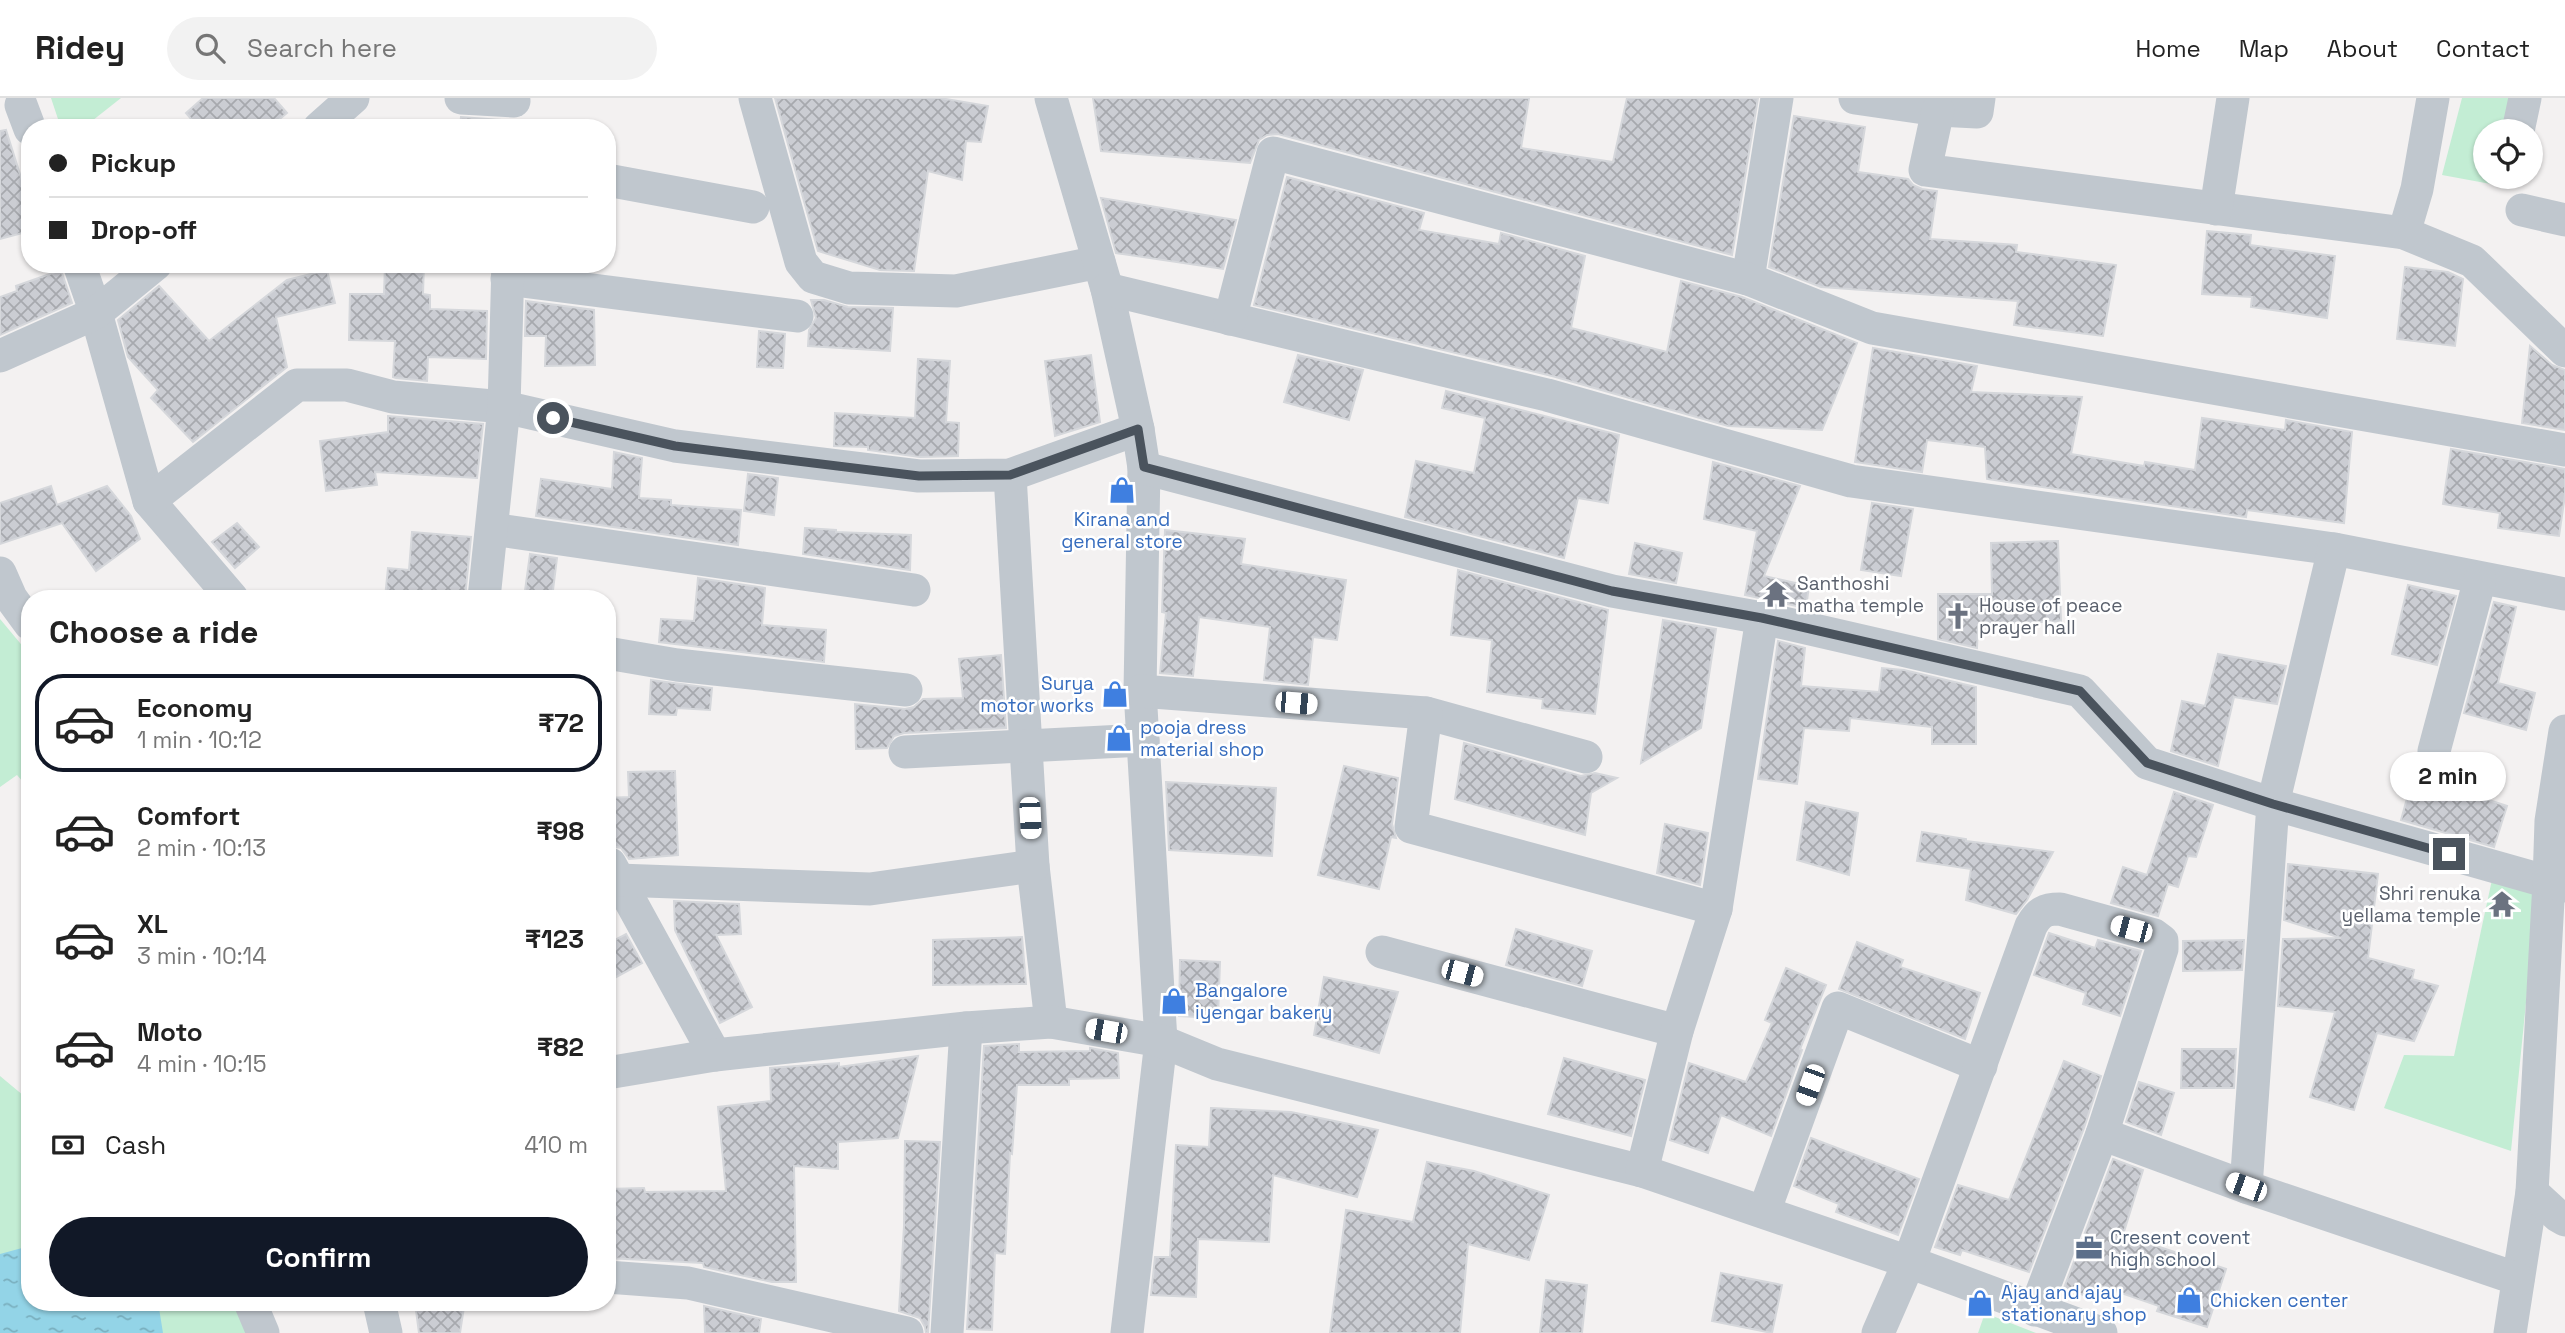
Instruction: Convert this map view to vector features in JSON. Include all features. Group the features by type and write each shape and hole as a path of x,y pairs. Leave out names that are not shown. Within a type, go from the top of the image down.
{"street":[{"path":"328,119 353,98"},
{"path":"461,98 514,109"},
{"path":"755,98 802,262 813,277 849,288 956,291 1103,276 1230,319 1547,396 1851,481 2334,549 2565,594"},
{"path":"1051,98 1103,276 1138,429 1144,467 1140,691 1161,1041 1127,1333"},
{"path":"1748,279 1777,98"},
{"path":"1855,98 1938,110 1977,112 1979,98"},
{"path":"2216,209 2233,98"},
{"path":"2404,233 2417,189 2433,98"},
{"path":"2521,119 2525,98"},
{"path":"1938,110 1925,170 2404,233 2473,261 2565,351"},
{"path":"1230,319 1273,153 1748,279 1872,328 2565,450"},
{"path":"616,182 753,207"},
{"path":"2522,210 2565,220"},
{"path":"82,273 149,500 225,590"},
{"path":"0,356 96,313 145,273"},
{"path":"485,590 504,407 508,273"},
{"path":"521,273 797,316"},
{"path":"149,500 297,385 347,385 393,397 504,407 675,446 919,476 1010,475 1138,429"},
{"path":"1144,467 1612,591 1762,618 2080,691 2147,763 2273,804 2557,884"},
{"path":"1010,475 1033,866 1051,1022"},
{"path":"492,529 914,590"},
{"path":"2246,1187 2273,804 2334,549"},
{"path":"2434,751 2480,579"},
{"path":"1642,1171 1677,1031 1716,909 1762,618"},
{"path":"616,655 677,665 906,690"},
{"path":"1140,691 1426,713 1586,757"},
{"path":"1426,713 1411,827 1716,909"},
{"path":"2510,1333 2532,1192 2557,884 2552,821 2565,732"},
{"path":"905,752 1143,740"},
{"path":"616,870 870,889 1033,866"},
{"path":"616,875 715,1055"},
{"path":"1878,1333 1909,1262 2037,915 2046,909 2060,909 2154,935 2162,941 2162,949 2102,1134 2035,1310"},
{"path":"1382,952 1677,1031"},
{"path":"1763,1212 1838,1009 1981,1066"},
{"path":"616,1072 715,1055 966,1028 1051,1022 1161,1041 1217,1064 1642,1171 1909,1262 2101,1333"},
{"path":"947,1333 966,1028"},
{"path":"2102,1134 2246,1187 2518,1279"},
{"path":"2532,1192 2565,1220"},
{"path":"616,1278 688,1283 907,1333"},
{"path":"254,1311 263,1333"},
{"path":"381,1311 386,1333"}],"green space":[{"path":"51,98 121,98 94,119 58,119"},
{"path":"2462,98 2521,98 2518,119 2473,119 2473,181 2442,175"},
{"path":"0,619 21,644 21,780 17,775 0,787"},
{"path":"2493,875 2538,884 2511,1151 2384,1108 2404,1055 2454,1056"},
{"path":"0,1076 21,1094 21,1311 242,1311 252,1333 0,1333"},
{"path":"1985,1313 2036,1333 1978,1333"}],"water":[{"path":"21,1248 21,1311 159,1311 163,1333 0,1333 0,1254"}],"building":[{"path":"203,98 274,98 287,113 280,119 191,119 186,113"},
{"path":"775,98 940,98 988,106 981,142 966,141 962,180 928,171 914,271 880,270 818,251"},
{"path":"1093,98 1529,98 1521,148 1613,162 1627,98 1758,98 1732,255 1278,134 1267,135 1259,140 1250,163 1101,151"},
{"path":"1794,116 1865,127 1858,172 1908,179 1922,189 1937,191 1930,239 2017,245 2016,252 2116,265 2103,336 2014,325 2018,301 1821,287 1769,267"},
{"path":"6,130 21,177 21,233 0,239 0,131"},
{"path":"1287,177 1424,213 1419,230 1499,244 1501,233 1585,256 1571,328 1667,352 1681,281 1742,297 1857,343 1822,430 1728,426 1552,376 1254,305"},
{"path":"1101,198 1236,220 1223,269 1116,253"},
{"path":"2207,231 2251,235 2250,245 2335,256 2327,318 2251,307 2252,297 2202,294"},
{"path":"2405,267 2448,272 2463,279 2455,346 2397,339"},
{"path":"53,273 62,273 72,303 0,335 0,297 17,291 16,286"},
{"path":"315,273 328,273 335,303 276,317 287,367 193,442 151,398 158,390 128,357 118,320 159,286 209,341 287,280"},
{"path":"385,273 424,273 423,294 430,295 430,309 487,311 486,359 428,357 427,381 393,377 395,341 349,340 350,294 384,294"},
{"path":"811,300 824,300 848,307 893,308 890,351 808,346 809,330 816,318"},
{"path":"526,301 594,310 595,365 545,366 546,336 525,336"},
{"path":"759,331 785,334 783,368 757,367"},
{"path":"2530,346 2552,365 2565,370 2565,430 2522,423"},
{"path":"1873,348 1977,366 1971,392 2082,397 2071,454 2144,466 2145,462 2195,470 2202,418 2285,430 2286,420 2352,432 2344,523 2247,510 2246,517 1987,479 1985,447 1927,440 1922,472 1855,462"},
{"path":"1091,355 1100,422 1055,436 1045,361"},
{"path":"1298,355 1363,370 1349,420 1284,402"},
{"path":"918,359 950,361 946,422 959,423 958,456 920,457 868,450 868,447 834,446 835,413 915,418"},
{"path":"1446,391 1619,435 1608,503 1578,498 1564,558 1405,517 1416,461 1474,473 1485,418 1442,408"},
{"path":"388,416 483,424 477,478 375,472 377,485 326,491 320,441 388,432"},
{"path":"2451,449 2565,469 2565,495 2559,536 2498,528 2500,513 2443,504"},
{"path":"614,452 642,458 639,498 671,500 671,505 741,510 738,545 536,516 541,479 612,489"},
{"path":"1713,462 1800,486 1764,576 1809,586 1806,608 1745,595 1757,531 1704,519"},
{"path":"748,474 778,478 774,515 744,511"},
{"path":"51,486 57,505 107,486 131,516 140,539 96,571 62,523 0,544 0,503"},
{"path":"1872,503 1913,509 1901,576 1861,570"},
{"path":"237,523 259,547 235,568 212,542"},
{"path":"805,528 911,535 910,570 803,554"},
{"path":"1165,530 1245,539 1241,564 1346,580 1337,640 1313,637 1308,685 1264,680 1270,627 1199,617 1193,676 1160,673 1166,613 1162,612"},
{"path":"412,532 471,537 466,590 386,590 388,568 409,570"},
{"path":"2058,541 2061,621 1978,625 1977,648 1938,639 1938,594 1992,594 1991,543"},
{"path":"1635,543 1682,553 1676,583 1629,574"},
{"path":"530,554 557,558 553,590 525,590"},
{"path":"1458,570 1608,610 1595,714 1542,708 1543,699 1487,692 1492,640 1451,635"},
{"path":"698,578 765,588 762,625 826,630 824,662 659,642 661,619 694,621"},
{"path":"2408,585 2456,596 2437,665 2392,654"},
{"path":"2494,602 2516,607 2498,683 2535,693 2526,730 2464,713"},
{"path":"1663,620 1716,629 1701,728 1641,763"},
{"path":"1778,641 1805,648 1801,686 1879,692 1882,668 1904,670 1976,687 1976,744 1932,744 1932,727 1850,718 1849,731 1804,728 1797,784 1758,779"},
{"path":"2218,654 2286,666 2277,704 2234,697 2218,766 2171,751 2182,701 2205,706"},
{"path":"1001,655 1006,728 904,733 894,736 887,748 856,749 855,704 905,709 914,707 923,699 963,698 959,659"},
{"path":"651,680 712,688 710,710 677,708 676,715 649,714"},
{"path":"1464,743 1581,776 1595,773 1617,778 1591,793 1585,835 1455,799"},
{"path":"1344,766 1398,778 1392,824 1396,838 1391,837 1379,889 1318,875"},
{"path":"675,771 678,855 629,859 621,848 616,847 616,798 629,797 628,772"},
{"path":"2414,773 2453,784 2452,788 2507,806 2494,847 2401,820"},
{"path":"1166,782 1276,788 1272,856 1169,850"},
{"path":"2174,792 2213,805 2196,857 2188,856 2178,887 2168,884 2158,916 2111,903 2123,867 2147,875"},
{"path":"1806,802 1858,813 1849,875 1797,860"},
{"path":"1665,824 1708,833 1700,885 1657,873"},
{"path":"1922,832 1966,841 2053,852 2027,900 2016,914 1966,900 1971,869 1917,861"},
{"path":"2288,864 2378,874 2368,958 2414,970 2412,979 2438,986 2414,1041 2377,1033 2354,1110 2310,1097 2335,1012 2278,1006 2283,939 2341,938 2284,920"},
{"path":"674,901 739,904 741,934 716,935 752,1007 720,1023 675,930"},
{"path":"1516,929 1592,951 1582,986 1506,965"},
{"path":"2049,933 2095,948 2098,940 2141,951 2120,1016 2083,1004 2086,993 2034,975"},
{"path":"626,934 642,963 616,977 616,939"},
{"path":"1022,937 1026,984 933,985 933,940"},
{"path":"2244,940 2242,970 2183,971 2183,941"},
{"path":"1857,942 1903,960 1900,967 1980,993 1965,1039 1839,989"},
{"path":"1180,960 1220,962 1218,1018 1179,1016"},
{"path":"1786,968 1826,985 1800,1049 1802,1050 1771,1136 1721,1115 1708,1153 1670,1140 1689,1063 1746,1082 1772,1023 1765,1020"},
{"path":"1324,977 1398,992 1379,1053 1314,1035"},
{"path":"1019,1044 1019,1052 1090,1051 1090,1048 1118,1053 1119,1078 1069,1079 1069,1085 1017,1085 1012,1154 1010,1153 1005,1254 995,1253 992,1330 967,1329 984,1046"},
{"path":"2182,1049 2236,1049 2234,1088 2181,1088"},
{"path":"918,1056 898,1138 838,1142 838,1169 794,1166 796,1282 772,1282 704,1267 703,1263 616,1258 616,1189 644,1188 645,1192 726,1191 718,1107 771,1101 770,1068 839,1063 839,1067"},
{"path":"1564,1058 1645,1080 1631,1136 1548,1114"},
{"path":"2064,1061 2101,1076 2029,1272 1962,1250 1960,1255 1935,1247 1958,1185 2009,1200"},
{"path":"2139,1082 2174,1093 2161,1135 2126,1122"},
{"path":"1211,1108 1291,1112 1378,1130 1357,1197 1273,1175 1269,1242 1198,1239 1196,1297 1151,1295 1155,1257 1170,1257 1176,1145 1209,1147"},
{"path":"1811,1138 1919,1179 1898,1235 1836,1212 1839,1204 1794,1186"},
{"path":"905,1141 940,1142 928,1333 920,1318 899,1311"},
{"path":"2113,1159 2143,1170 2123,1235 2226,1269 2207,1327 2157,1311 2159,1306 2101,1286 2097,1300 2064,1288"},
{"path":"1427,1162 1474,1171 1549,1195 1529,1260 1468,1244 1460,1333 1330,1333 1346,1210 1413,1222"},
{"path":"1721,1273 1782,1285 1772,1333 1712,1321"},
{"path":"1546,1280 1587,1285 1582,1333 1540,1333"},
{"path":"704,1306 761,1319 759,1333 705,1333"},
{"path":"416,1311 463,1311 460,1333 419,1333"}],"place":[{"name":"Kirana and general store","path":"1122,490"},
{"name":"Santhoshi matha temple","path":"1776,594"},
{"name":"House of peace prayer hall","path":"1958,616"},
{"name":"Surya motor works","path":"1115,694"},
{"name":"pooja dress material shop","path":"1119,738"},
{"name":"Shri renuka yellama temple","path":"2502,904"},
{"name":"Bangalore iyengar bakery","path":"1174,1001"},
{"name":"Cresent covent high school","path":"2089,1248"},
{"name":"Chicken center","path":"2189,1300"},
{"name":"Ajay and ajay stationary shop","path":"1980,1303"}],"route":[{"path":"553,418 675,446 919,476 1010,475 1138,429 1144,467 1612,591 1762,618 2080,691 2147,763 2273,804 2449,854"}]}
